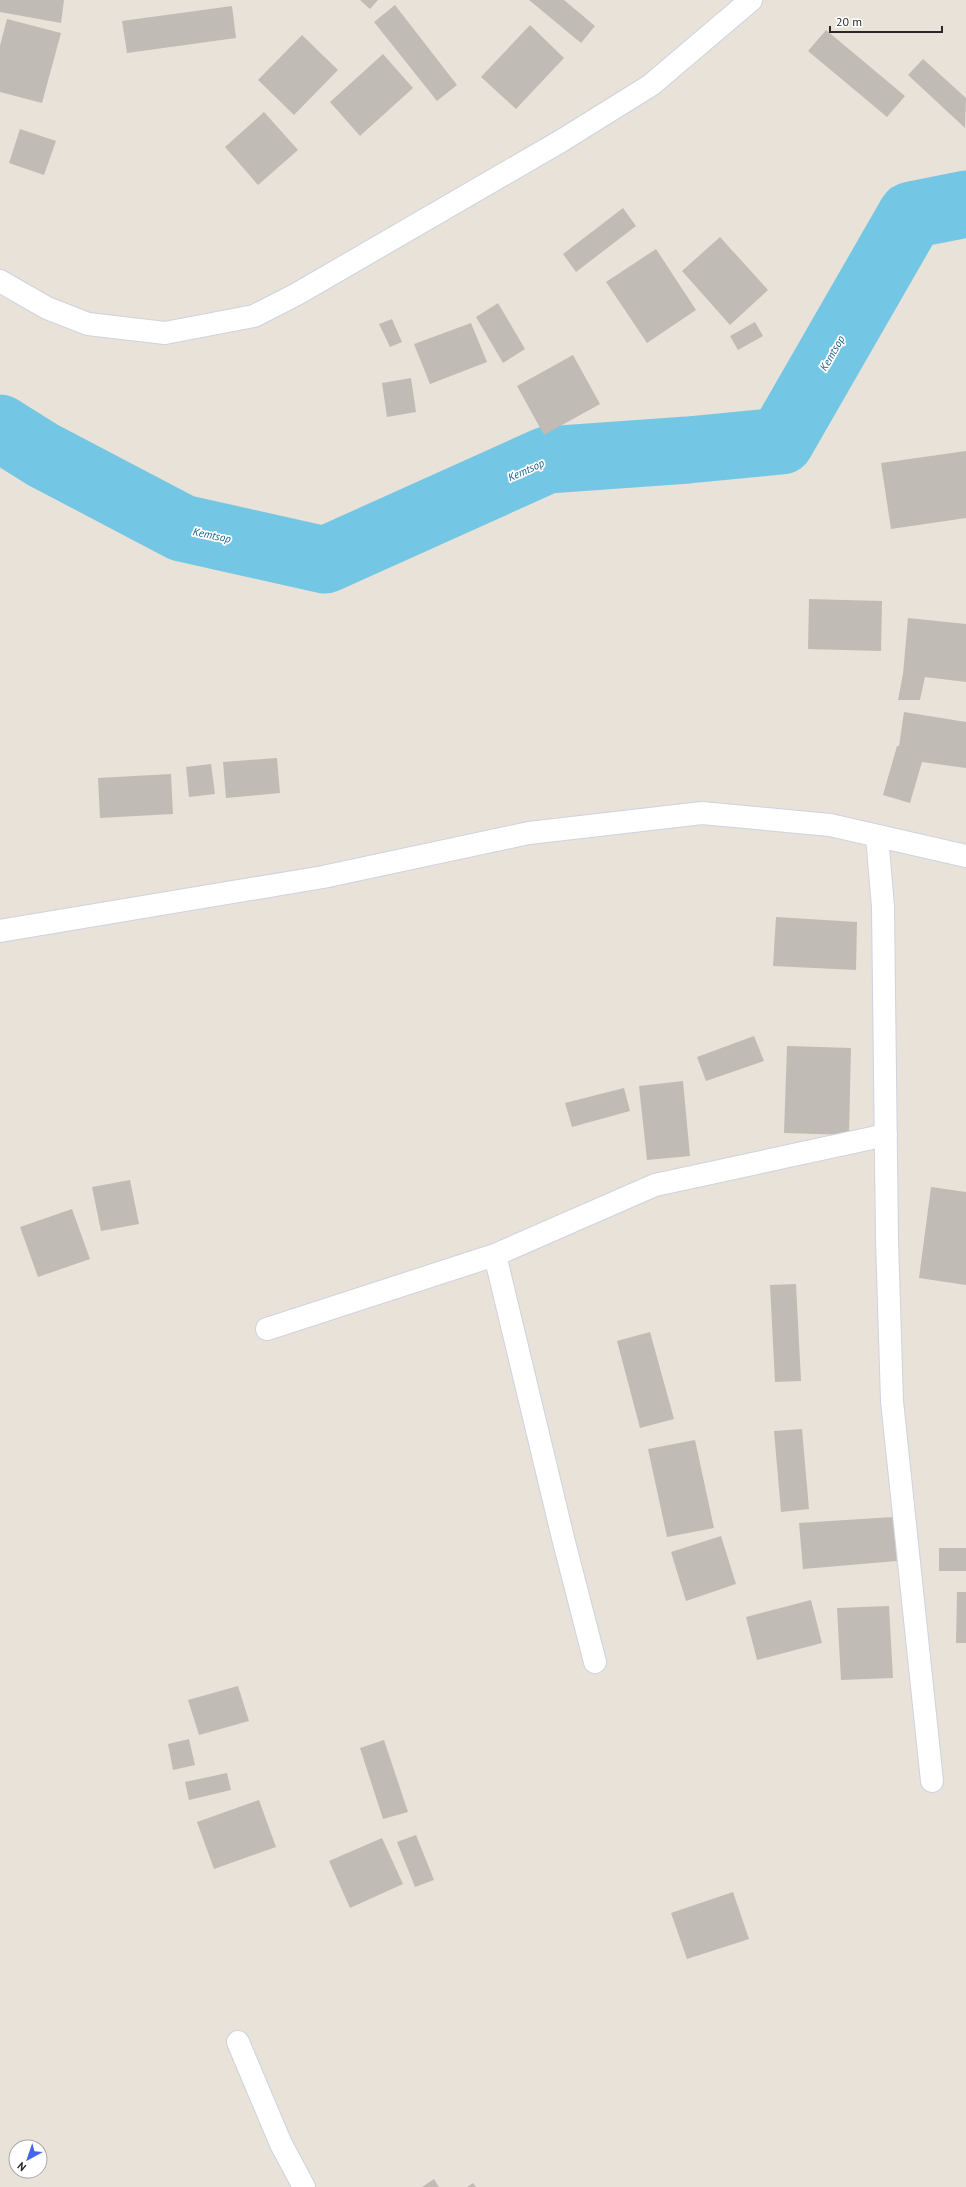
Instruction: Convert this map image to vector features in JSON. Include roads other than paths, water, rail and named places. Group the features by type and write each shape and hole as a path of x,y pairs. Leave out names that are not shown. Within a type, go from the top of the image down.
{"street":[{"path":"0,281 47,308 88,324 165,333 254,316 297,294 561,141 651,85 742,3"},
{"path":"0,931 323,877 529,833 702,813 830,825 966,856"},
{"path":"877,836 883,907 892,1400 932,1781"},
{"path":"267,1329 495,1255 655,1185 886,1135"},
{"path":"495,1255 563,1538 595,1662"},
{"path":"238,2042 281,2144 304,2187"}],"waterway":[{"name":"Kemtsop","path":"0,428 43,455 182,528 325,560 547,460 688,450 781,441 911,215 966,204"}]}
